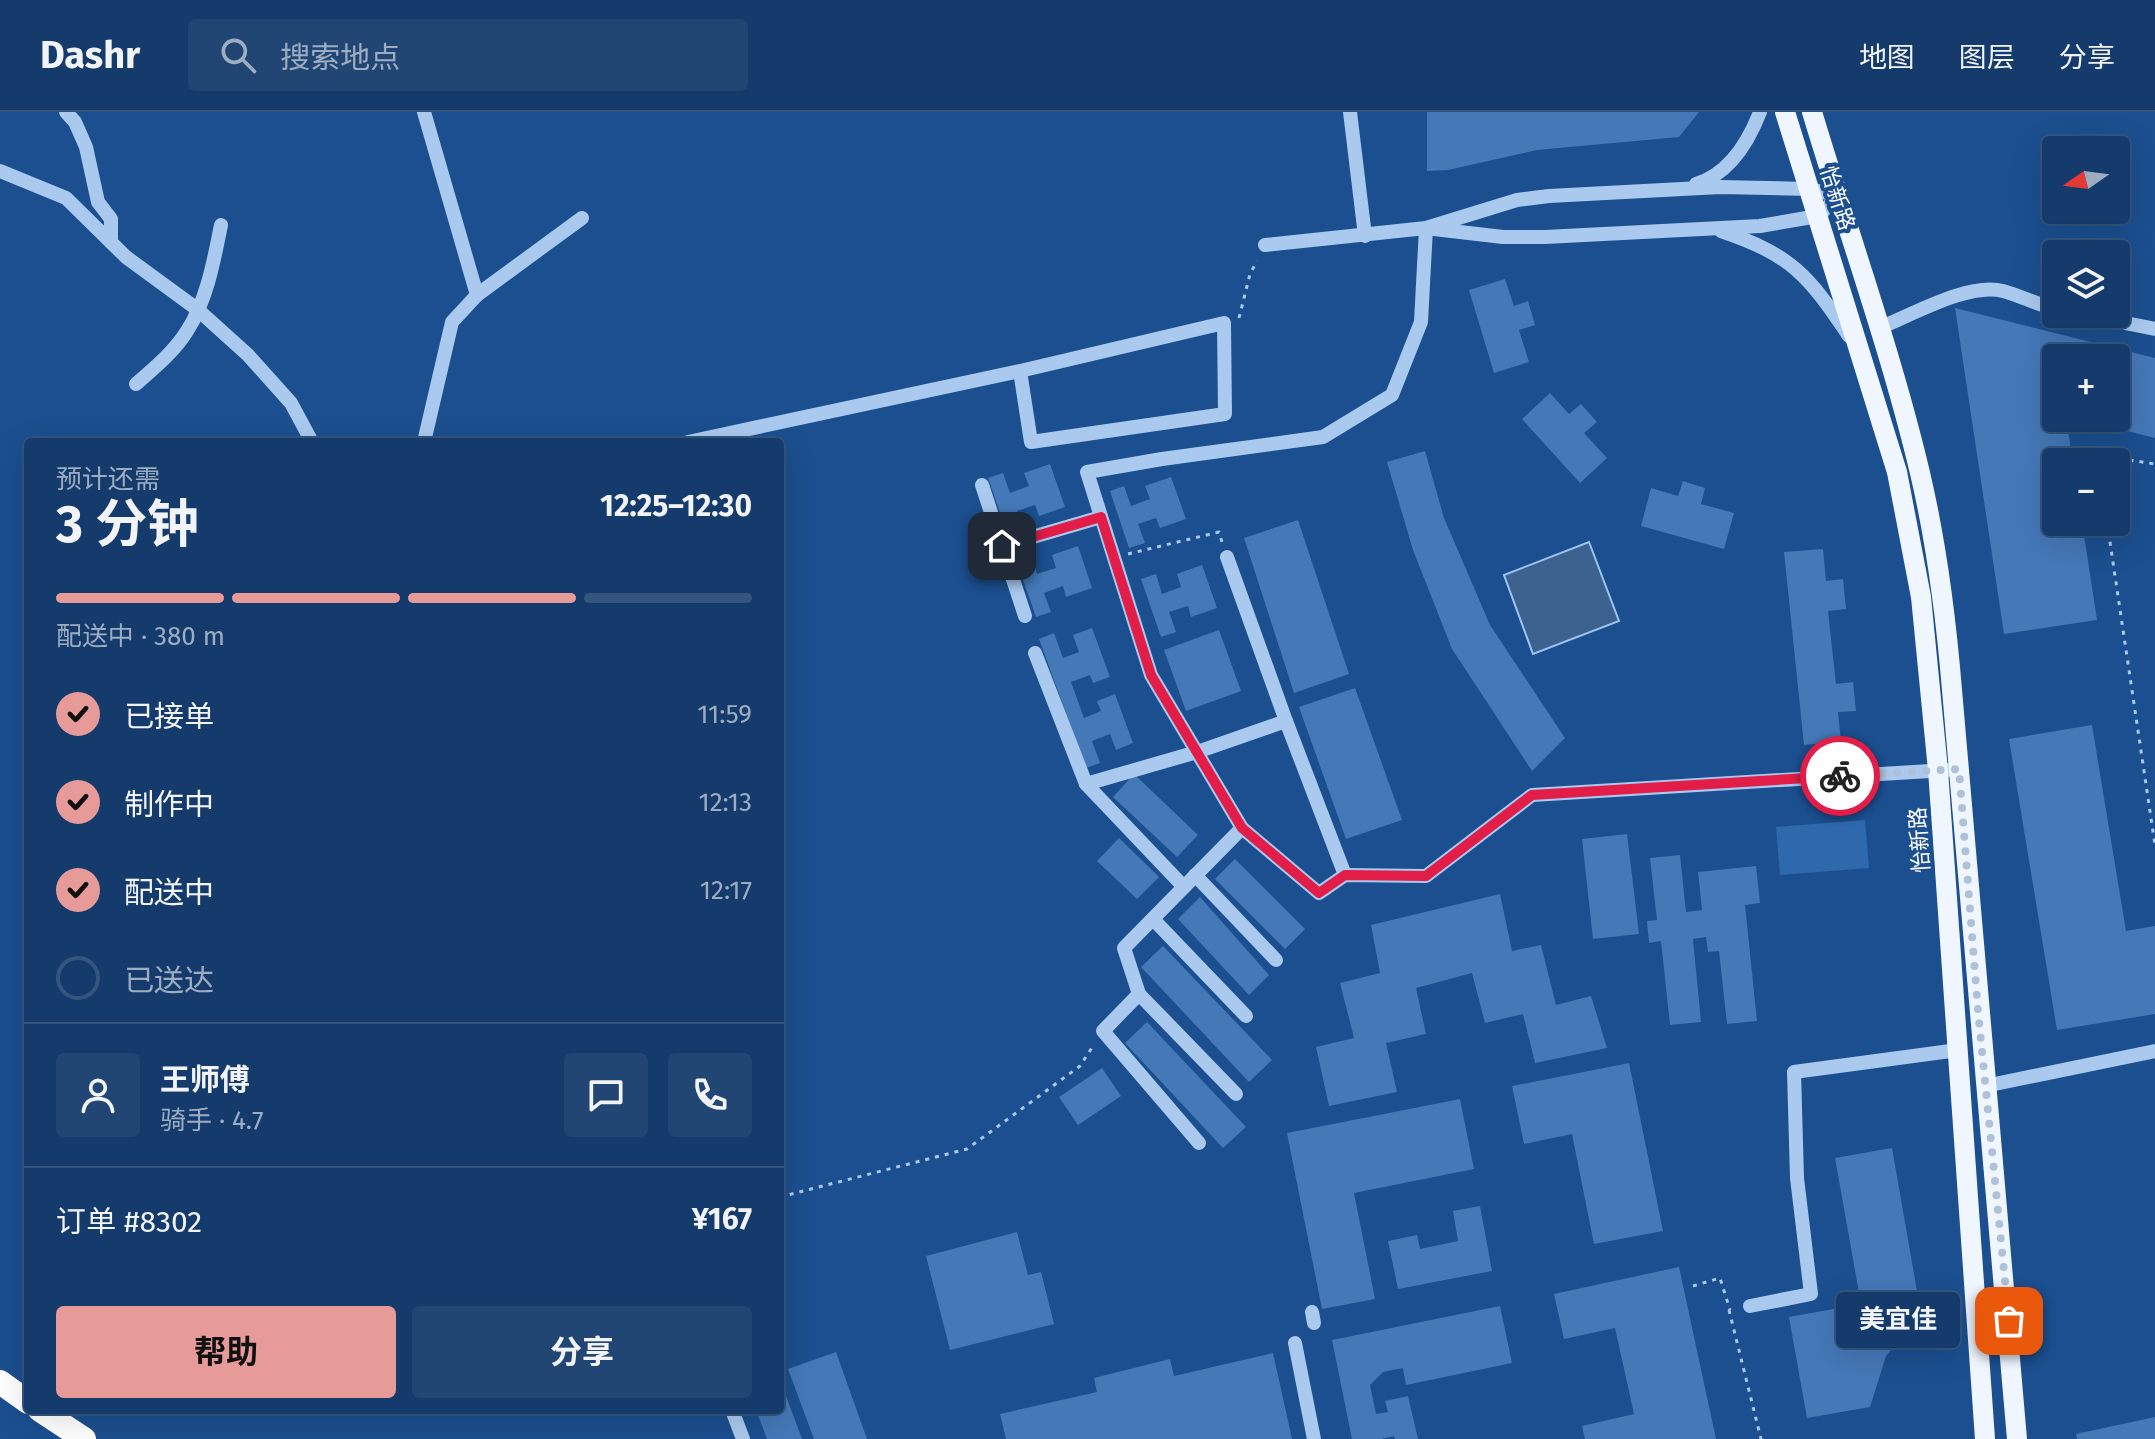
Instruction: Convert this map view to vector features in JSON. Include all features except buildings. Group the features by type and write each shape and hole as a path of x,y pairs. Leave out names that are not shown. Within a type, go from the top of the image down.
{"highway":[{"path":"0,1382 24,1399"},
{"path":"46,1414 84,1439"}],"main road":[{"name":"怡新路","path":"1812,113 1879,328 1920,472 1932,528 1946,626 2017,1439"},
{"name":"怡新路","path":"1786,118 1897,472 1927,641 1985,1439"}],"street":[{"path":"66,112 75,122 86,147 98,202 111,219 111,242"},
{"path":"424,112 477,295"},
{"path":"1350,112 1365,236"},
{"path":"1681,189 1707,181 1724,169 1745,143 1760,112"},
{"path":"1786,118 1812,113"},
{"path":"0,171 66,198 126,257 197,309 248,355 291,403 310,438"},
{"path":"1265,245 1426,228 1517,200 1681,189 1810,189 1839,196"},
{"path":"1426,228 1503,237 1545,237 1760,226 1818,216 1839,196"},
{"path":"425,438 452,322 477,295 582,218"},
{"path":"136,384 168,356 188,330 211,274 221,225"},
{"path":"1426,228 1421,322 1392,395 1323,437 1087,472 1151,675 1242,828 1319,893 1345,875 1426,876 1532,795 1959,769"},
{"path":"1713,228 1759,244 1790,264 1818,292 1862,356"},
{"path":"1879,328 1947,299 1986,289 2042,304"},
{"path":"707,438 1020,371 1224,323 1225,414 1031,442 1020,371"},
{"path":"2130,324 2155,329"},
{"path":"982,485 1025,616"},
{"path":"1002,546 1101,517"},
{"path":"1227,557 1345,875"},
{"path":"1035,653 1086,784 1184,887"},
{"path":"1086,784 1197,752 1286,721"},
{"path":"1236,1094 1139,994 1124,948 1242,828"},
{"path":"1195,875 1276,960"},
{"path":"1153,919 1246,1016"},
{"path":"1139,994 1103,1031 1199,1143"},
{"path":"1750,1306 1811,1294 1797,1178 1794,1072 1958,1050"},
{"path":"1985,1086 2155,1051"},
{"path":"1295,1343 1314,1439"},
{"path":"734,1414 743,1439"}],"path":[{"path":"1240,318 1250,274 1265,245"},
{"path":"2130,460 2155,464"},
{"path":"1131,554 1219,532"},
{"path":"2109,536 2155,845"},
{"path":"784,1196 967,1149 1080,1066 1103,1031"},
{"path":"1693,1286 1720,1278 1761,1439"},
{"path":"1729,1310 1750,1306"}],"shaded area":[{"path":"1589,542 1619,621 1533,654 1504,575"},
{"path":"1865,820 1869,868 1780,875 1776,827"}],"way so far":[{"path":"1840,776 1959,769 1978,1011 2009,1321"}],"place":[{"name":"美宜佳","path":"2009,1321"}],"route":[{"path":"1002,546 1101,517 1151,675 1242,828 1319,893 1345,875 1426,876 1532,795 1840,776"}]}
